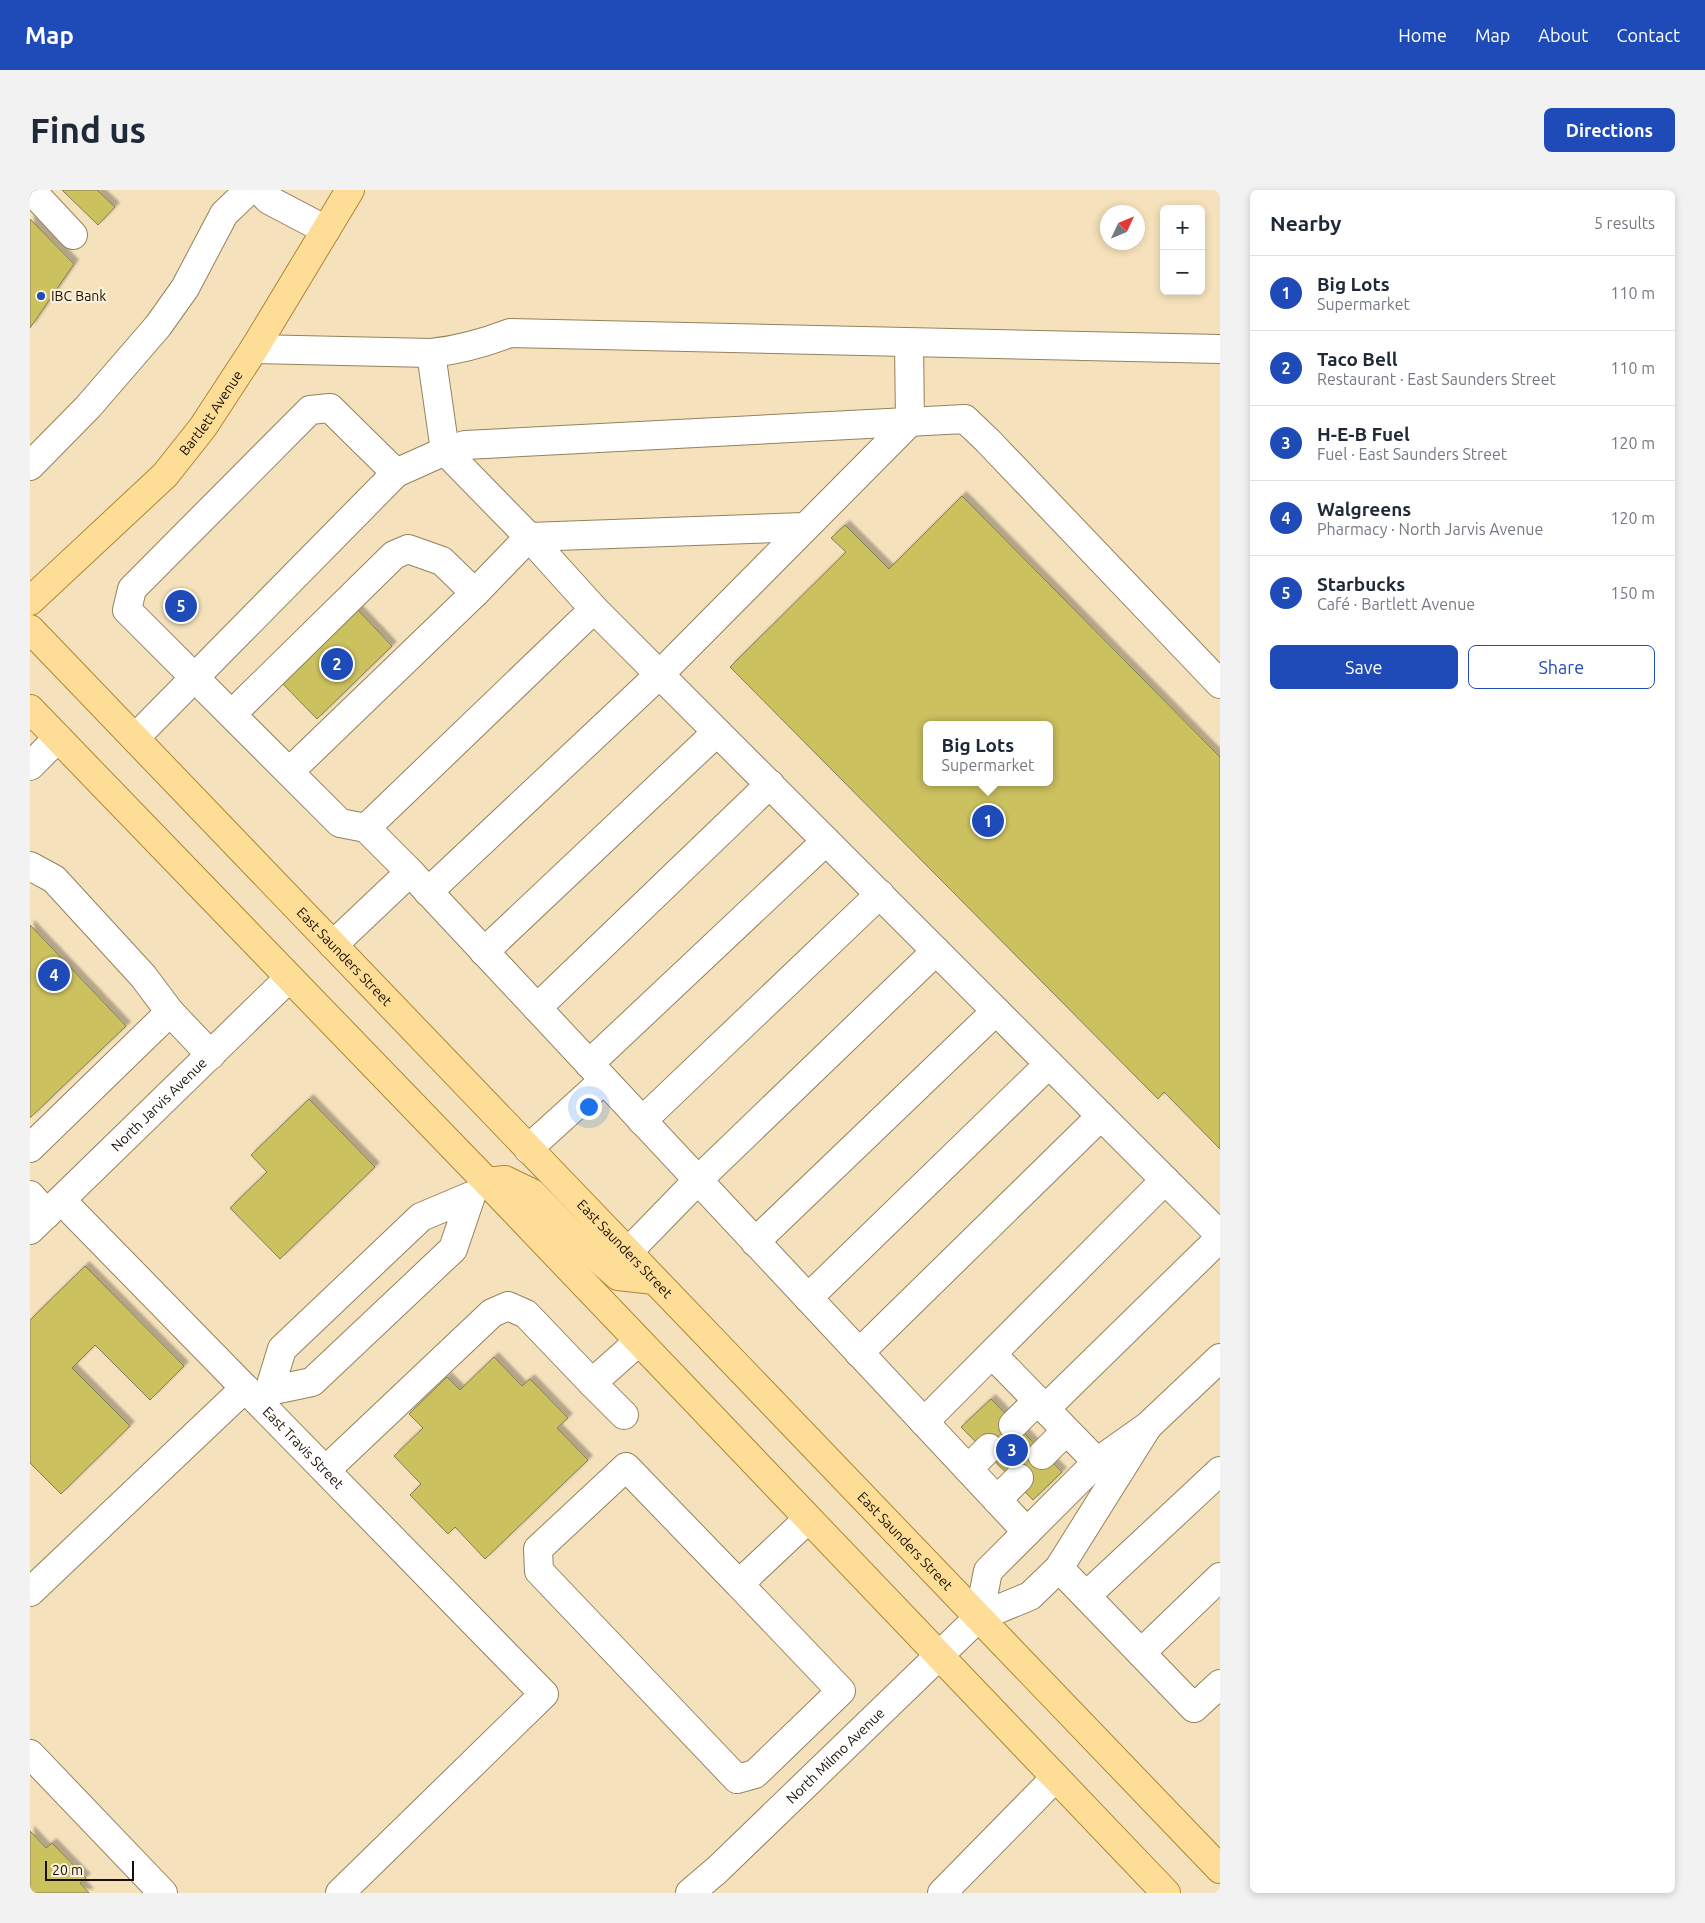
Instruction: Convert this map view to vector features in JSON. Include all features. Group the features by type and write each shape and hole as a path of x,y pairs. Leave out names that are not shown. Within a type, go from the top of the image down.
{"main road":[{"name":"Bartlett Avenue","path":"30,601 165,475 203,426 254,349 350,190"},
{"path":"329,225 371,190"},
{"name":"East Saunders Street","path":"30,629 1220,1869"},
{"path":"30,709 289,978 479,1189 638,1342 1166,1893"},
{"path":"479,1189 505,1180 532,1193 618,1276 654,1280"}],"street":[{"path":"30,190 73,235"},
{"path":"30,466 88,407 158,326 185,288 224,214 250,190"},
{"path":"259,190 269,200 329,225"},
{"path":"254,349 431,353 479,344 510,333 909,343 1220,348"},
{"path":"428,892 660,674 910,422 909,343"},
{"path":"431,353 445,451 529,537 594,608 1220,1236 1041,1405 1013,1425"},
{"path":"396,474 330,408 310,410 132,589 127,610 340,823 366,828 410,872 1027,1532"},
{"path":"135,738 396,474 445,451 465,445 964,419 988,441 1220,684"},
{"path":"290,771 475,593 529,537 804,527"},
{"path":"232,714 394,555 408,549 442,561 475,593"},
{"path":"366,828 594,608"},
{"path":"484,952 717,732"},
{"path":"30,766 58,738"},
{"path":"536,1008 770,784"},
{"path":"528,1149 596,1072 826,841"},
{"path":"30,866 54,879 143,976 170,1012 211,1055"},
{"path":"333,945 410,872"},
{"path":"642,1121 880,894"},
{"path":"628,1252 698,1180 936,951"},
{"name":"North Jarvis Avenue","path":"42,1210 211,1055 289,978"},
{"path":"755,1242 996,1010"},
{"path":"30,1148 170,1012"},
{"path":"808,1298 1049,1064"},
{"path":"859,1353 1101,1116"},
{"path":"924,1422 1165,1180"},
{"path":"257,1393 312,1382 453,1249 479,1189"},
{"path":"30,1592 257,1393 282,1350 421,1217 479,1189"},
{"name":"East Travis Street","path":"42,1210 257,1393 326,1470 544,1694 340,1893"},
{"path":"326,1470 492,1313 508,1306 526,1314 624,1415"},
{"path":"592,1383 638,1342"},
{"path":"992,1354 1097,1462"},
{"path":"979,1617 988,1571 1097,1462 1148,1426 1220,1358"},
{"path":"979,1617 1030,1596 1059,1568 1148,1426"},
{"path":"1042,1455 1066,1431"},
{"path":"968,1469 989,1448"},
{"path":"626,1467 738,1584 841,1691 755,1774 737,1779 539,1570 538,1549 626,1467"},
{"path":"1086,1596 1220,1471"},
{"path":"997,1500 1019,1478"},
{"path":"738,1584 808,1519"},
{"path":"1059,1568 1194,1708 1220,1684"},
{"path":"1141,1653 1220,1577"},
{"name":"North Milmo Avenue","path":"690,1893 718,1870 979,1617"},
{"path":"790,1740 821,1770"},
{"path":"30,1754 163,1893"},
{"path":"942,1893 1055,1778"}],"building":[{"path":"62,190 97,190 115,207 98,225"},
{"name":"IBC Bank","path":"30,219 74,264 30,328"},
{"path":"962,496 1220,757 1220,1149 1164,1092 1158,1099 730,667 846,552 831,538 845,525 889,569"},
{"path":"357,609 392,646 317,719 282,683"},
{"path":"30,925 126,1026 30,1118"},
{"path":"309,1099 375,1167 280,1259 230,1208 267,1172 251,1155"},
{"path":"85,1266 184,1366 150,1400 95,1345 72,1368 130,1426 61,1494 30,1463 30,1320"},
{"path":"494,1357 522,1386 530,1379 568,1418 557,1428 588,1460 485,1559 455,1527 448,1534 410,1495 421,1484 394,1456 423,1428 409,1414 447,1377 460,1390"},
{"path":"991,1399 1062,1472 1033,1500 961,1427"},
{"path":"30,1831 46,1848 52,1843 86,1878 80,1883 89,1893 30,1893"}],"place":[{"name":"IBC Bank","path":"41,296"},
{"name":"Starbucks","path":"181,606"},
{"name":"Taco Bell","path":"337,664"},
{"name":"Big Lots","path":"988,821"},
{"name":"Walgreens","path":"54,975"},
{"name":"H-E-B Fuel","path":"1012,1450"}]}
